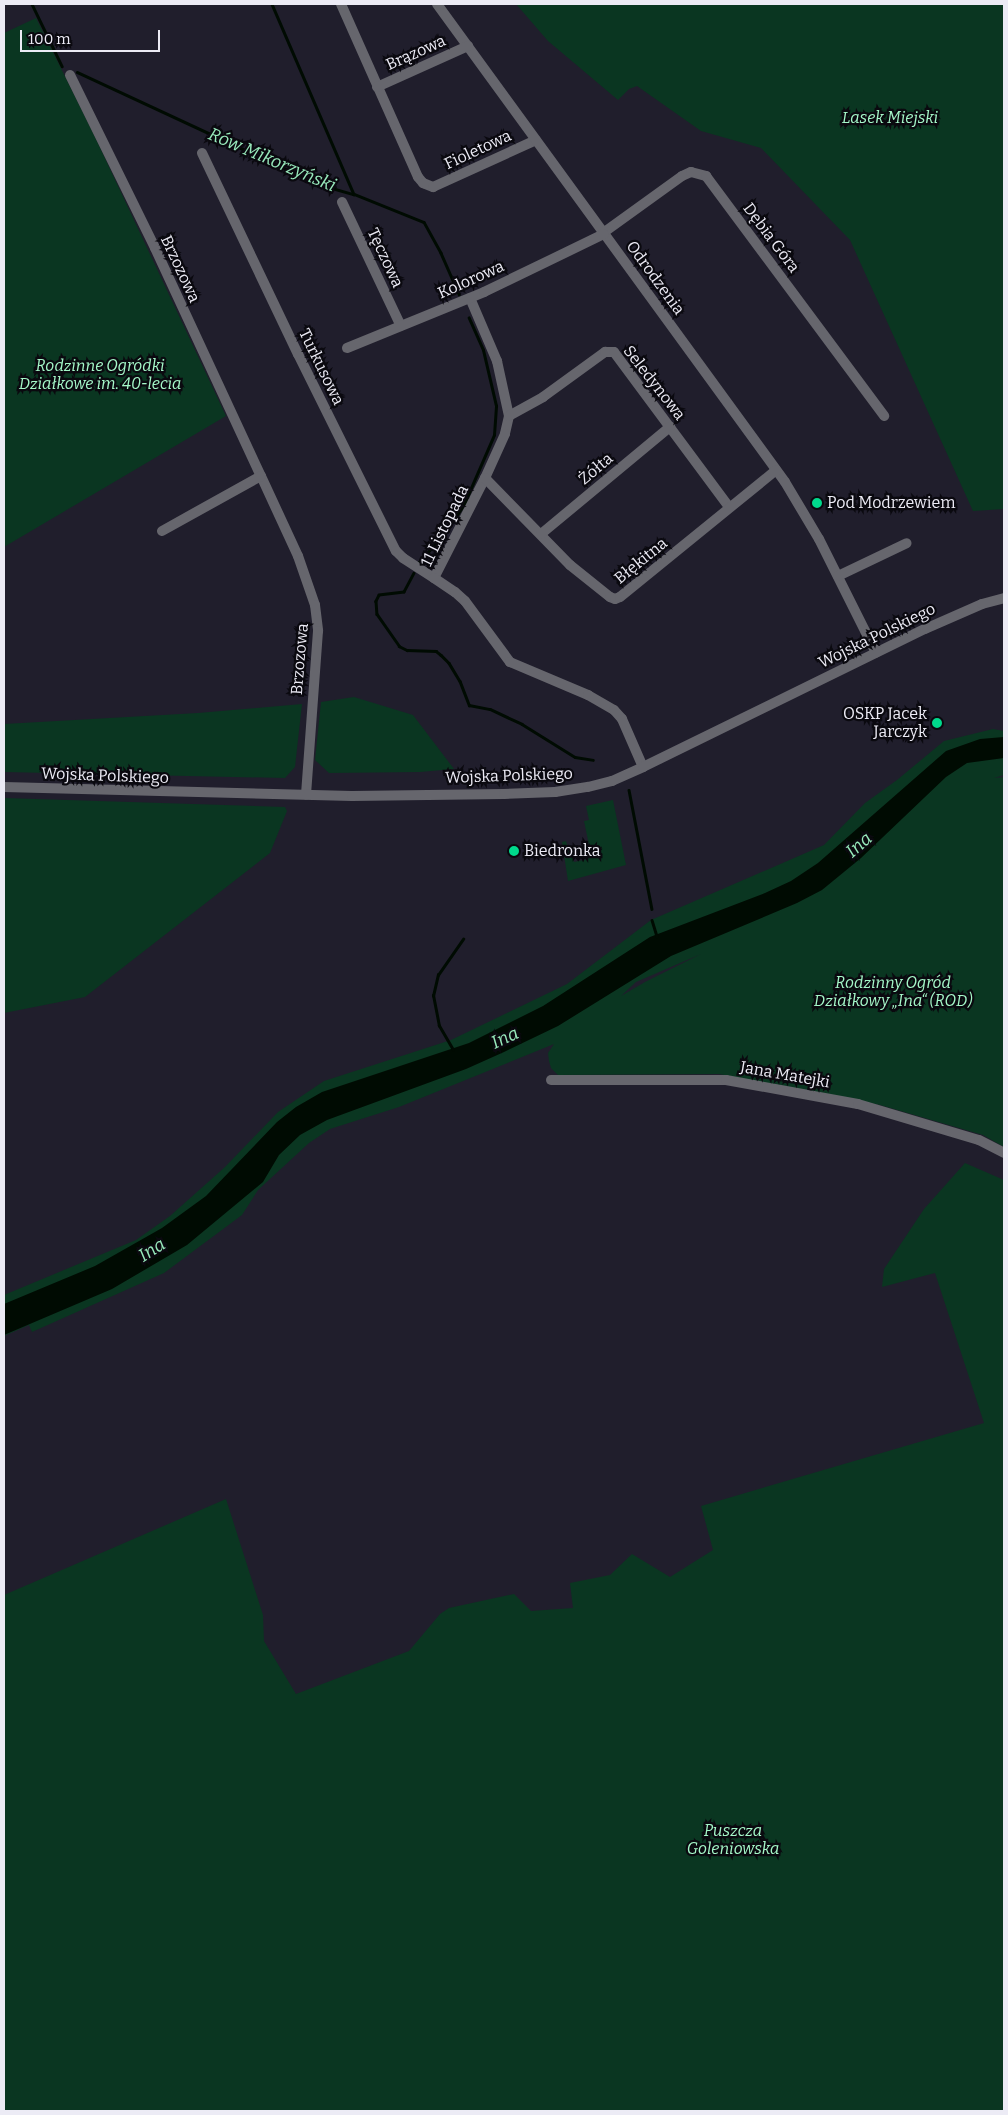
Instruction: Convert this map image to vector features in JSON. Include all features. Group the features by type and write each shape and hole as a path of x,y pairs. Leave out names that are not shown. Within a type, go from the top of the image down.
{"street":[{"path":"341,4 377,88"},
{"name":"Odrodzenia","path":"437,4 776,470 801,508 838,576 876,653"},
{"name":"Brązowa","path":"377,88 468,46"},
{"name":"Brzozowa","path":"70,75 154,248 298,556 318,617 306,795"},
{"name":"Fioletowa","path":"377,88 418,176 423,183 433,187 536,140"},
{"name":"Turkusowa","path":"202,153 298,354 396,550 403,558 434,578"},
{"name":"Dębia Góra","path":"604,233 682,176 691,172 706,176 884,416"},
{"name":"Tęczowa","path":"342,202 401,326"},
{"name":"Kolorowa","path":"347,348 470,298 604,233"},
{"name":"11 Listopada","path":"470,298 498,361 509,416 505,434 485,478 434,578 465,601 510,662 588,695 614,710 622,719 643,768"},
{"name":"Seledynowa","path":"509,416 519,413 605,352 610,351 620,359 729,507"},
{"name":"Żółta","path":"541,534 670,427"},
{"name":"Błękitna","path":"485,478 586,579 610,598 615,599 620,597 776,470"},
{"path":"162,531 261,476"},
{"path":"838,576 907,543"},
{"name":"Wojska Polskiego","path":"4,787 306,795 555,792 600,784 643,768 955,615 982,604 1004,598"},
{"name":"Jana Matejki","path":"551,1080 726,1080 858,1104 978,1140 1004,1153"}],"green space":[{"name":"Lasek Miejski","path":"516,4 1004,4 1004,509 973,511 850,240 761,148 701,131 637,86 629,89 618,100 548,41"},
{"name":"Rodzinne Ogródki Działkowe im. 40-lecia","path":"36,18 95,137 226,416 4,547 4,33"},
{"path":"354,697 413,715 454,769 420,772 329,773 315,760 321,702"},
{"path":"302,704 295,767 285,778 4,772 4,724 198,713"},
{"name":"Rodzinny Ogród Działkowy „Ina“ (ROD)","path":"993,729 1004,731 1004,775 994,778 1004,777 1004,1147 983,1135 880,1105 719,1074 558,1075 551,1068 549,1061 548,1053 554,1044 399,1107 330,1129 309,1143 258,1190 242,1215 164,1273 32,1332 29,1325 4,1336 4,1295 136,1240 170,1216 225,1167 278,1112 324,1081 451,1040 567,984 651,920 824,845 865,803 897,780 944,741","holes":["701,954 621,996 636,982"]},
{"path":"4,798 285,807 287,811 270,853 85,997 4,1013"},
{"path":"613,800 626,865 568,881 562,842 566,841 567,845 570,845 574,862 588,859 586,851 590,850 584,821 589,820 586,806"},
{"name":"Puszcza Goleniowska","path":"965,1163 1004,1180 1004,2111 4,2111 4,1595 226,1499 263,1615 264,1641 296,1694 409,1651 440,1614 449,1608 514,1594 531,1611 573,1608 570,1583 610,1575 632,1554 670,1577 713,1550 701,1506 984,1423 935,1273 882,1287 884,1269 924,1209"}],"water":[{"name":"Ina","path":"1004,737 1004,758 967,763 946,777 861,858 822,890 797,903 671,956 558,1026 504,1052 466,1069 327,1120 300,1135 279,1155 263,1182 187,1245 112,1289 4,1335 4,1304 95,1266 162,1228 206,1196 277,1122 296,1107 322,1092 469,1043 543,1006 650,937 765,893 791,881 818,863 946,751 980,739"}],"waterway":[{"name":"Rów Mikorzyński","path":"32,4 62,66"},
{"path":"272,4 354,194"},
{"name":"Rów Mikorzyński","path":"77,72 318,184 354,194 424,222 441,253 459,294"},
{"name":"Rów Mikorzyński","path":"418,563 444,534 464,504 494,435 496,406 483,350 469,318"},
{"name":"Rów Mikorzyński","path":"414,573 404,592 379,595 376,601 377,614 399,646 407,650 436,651 441,655 449,663 460,681 469,705 490,709 522,724 575,757 593,760"},
{"name":"Rów Mikorzyński","path":"629,790 652,909"},
{"name":"Rów Mikorzyński","path":"652,920 657,936"},
{"path":"453,1050 439,1026 433,996 438,975 463,939"}],"place":[{"name":"Pod Modrzewiem","path":"817,503"},
{"name":"OSKP Jacek Jarczyk","path":"937,723"},
{"name":"Biedronka","path":"514,851"}]}
